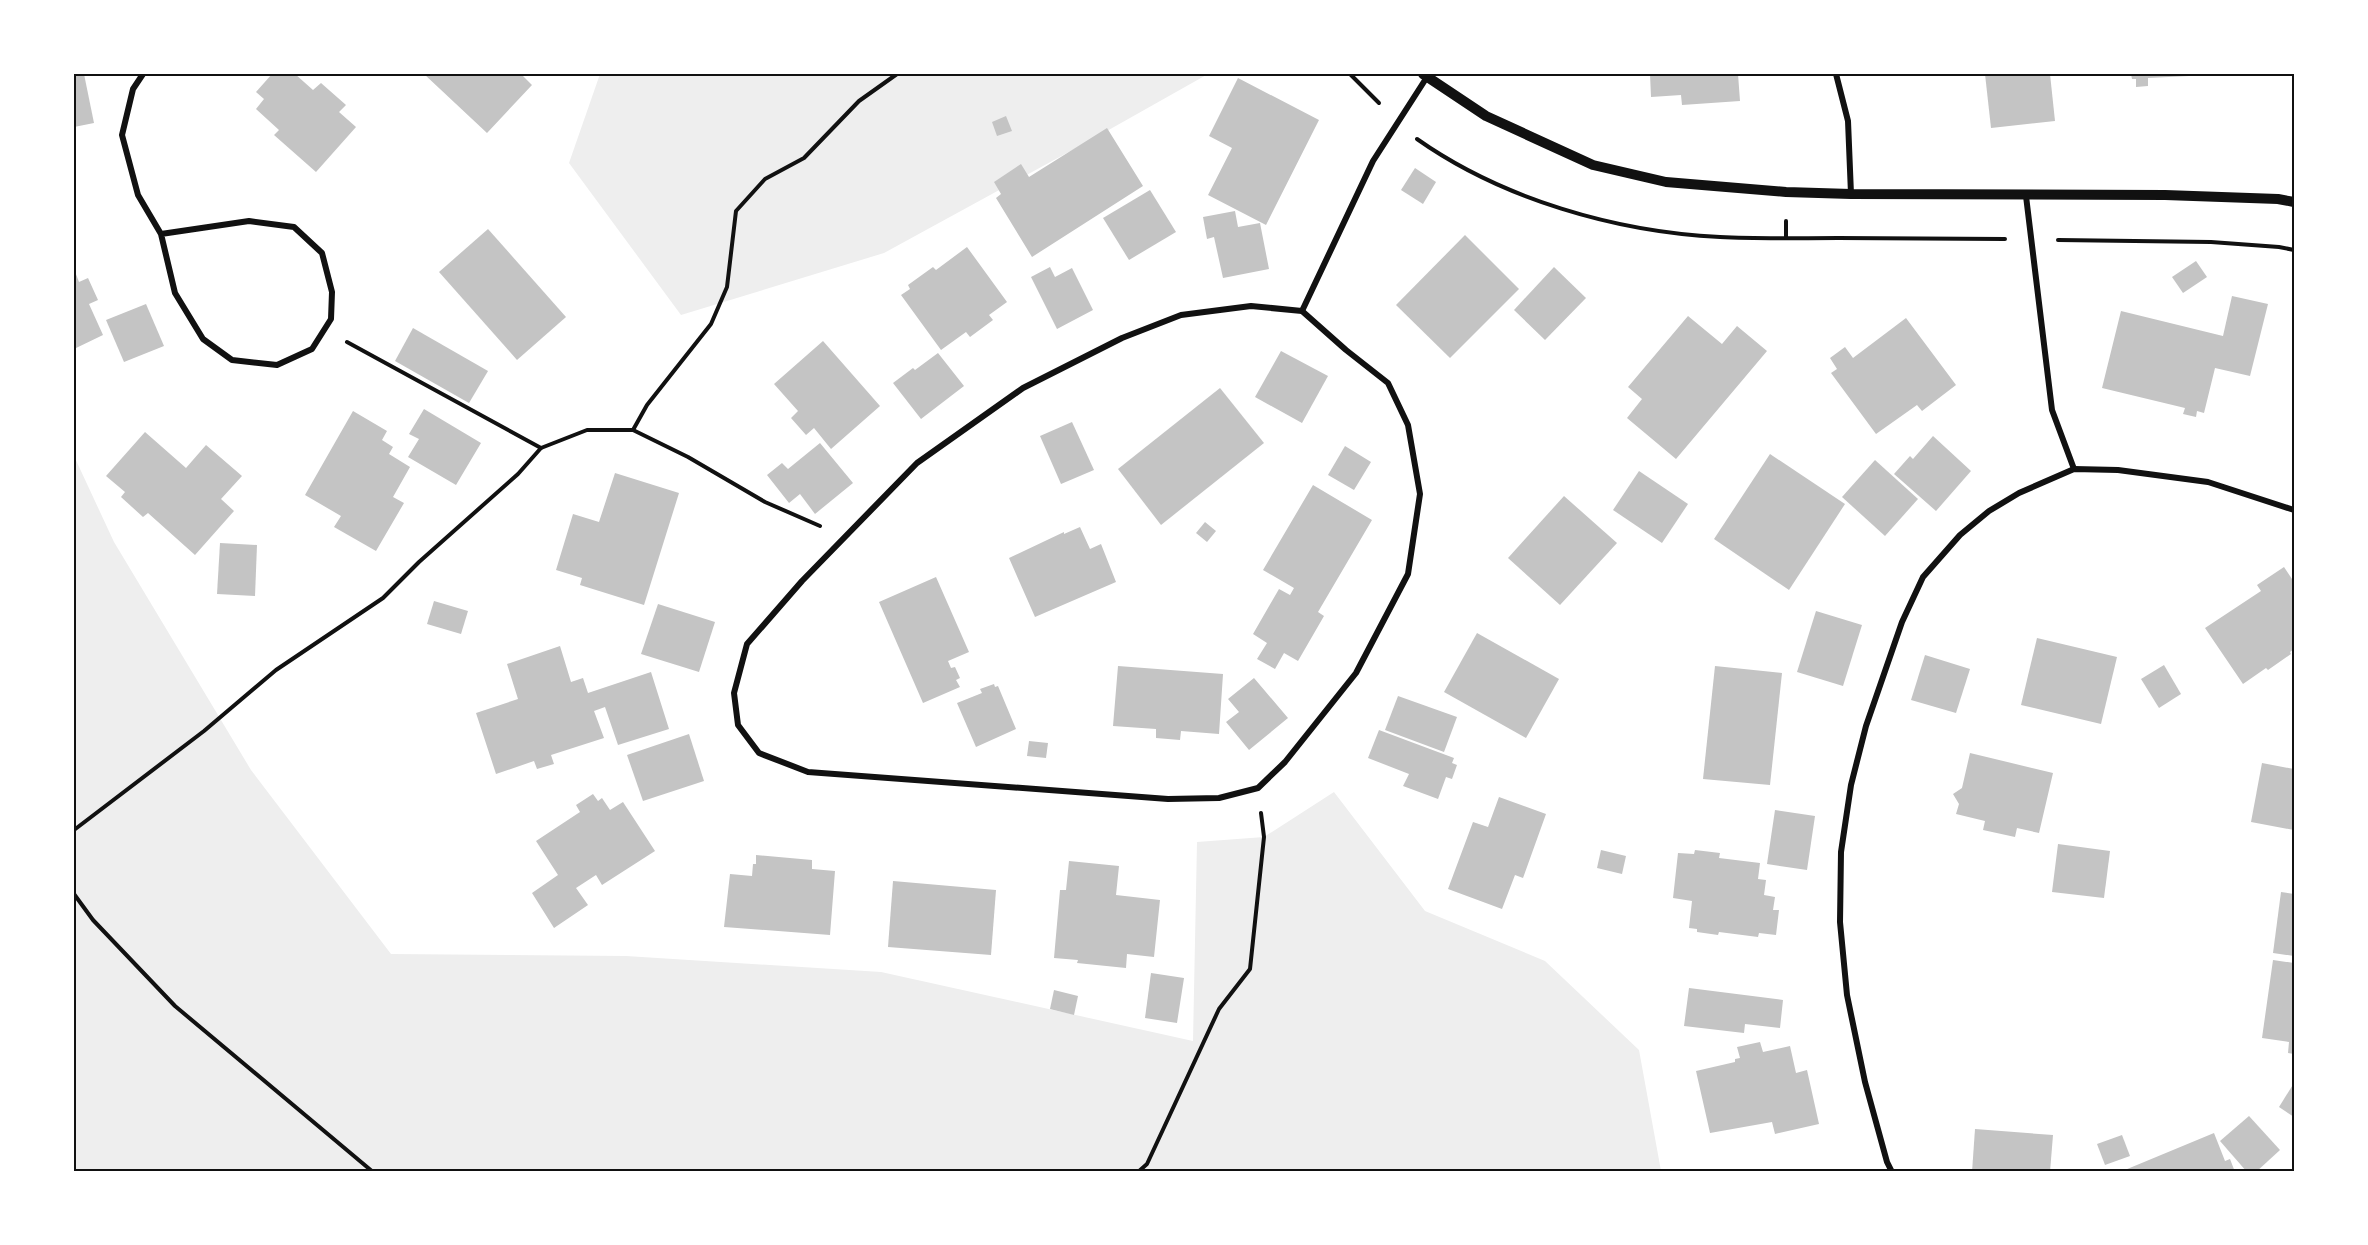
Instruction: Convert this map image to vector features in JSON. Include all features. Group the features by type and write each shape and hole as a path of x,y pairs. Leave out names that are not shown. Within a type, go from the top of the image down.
{"street":[{"path":"143,74 133,89 122,135 138,195 161,234 175,293 203,339 232,360 277,365 312,349 331,319 332,292 322,253 294,227 249,221 161,234"},
{"path":"1836,74 1848,122 1851,194"},
{"path":"1302,311 1373,161 1425,75 1486,116 1593,165 1666,182 1786,192 2026,196 2165,195 2278,199 2295,202"},
{"path":"2026,196 2052,410 2074,469"},
{"path":"1251,306 1302,311 1388,383 1408,425 1420,494 1408,574 1356,673 1285,762 1258,788 1219,798 1168,799 808,772 759,753 738,725 734,693 747,644 801,581 917,464 1023,388 1122,338 1181,315 1251,306"},
{"path":"1892,1172 1887,1162 1864,1082 1848,995 1840,922 1841,852 1851,784 1866,726 1902,622 1923,577 1960,535 1989,511 2019,493 2074,469 2118,470 2208,482 2295,510"}],"path":[{"path":"633,430 647,405 711,324 727,287 736,211 765,179 804,158 859,101 897,74"},
{"path":"324,330 541,448"},
{"path":"74,830 204,731 276,670 383,598 419,562 518,474 541,448 587,430 633,430 688,457 765,502 845,537"},
{"path":"1138,1172 1147,1164 1219,1009 1250,969 1264,837 1258,788"},
{"path":"74,894 93,920 175,1006 373,1172"}],"shaded area":[{"path":"600,74 1208,74 884,253 681,315 569,163"},
{"path":"74,456 114,542 251,770 391,954 626,956 881,972 1193,1041 1197,842 1264,837 1334,792 1425,911 1545,961 1639,1050 1661,1171 74,1171"}],"building":[{"path":"74,74 84,74 94,123 74,127"},
{"path":"272,74 295,74 313,90 321,83 346,105 339,112 356,127 316,172 274,135 279,130 256,109 264,99 256,92"},
{"path":"424,74 526,74 523,76 532,85 487,133"},
{"path":"1650,74 1738,74 1740,101 1682,105 1681,95 1651,97"},
{"path":"1985,74 2050,74 2055,121 1991,128"},
{"path":"2131,74 2189,74 2189,76 2148,78 2148,86 2136,87 2136,79 2132,79"},
{"path":"1238,78 1319,120 1266,225 1208,195 1232,148 1209,136"},
{"path":"1006,116 1012,131 997,136 992,122"},
{"path":"1107,128 1143,186 1032,257 996,198 1001,194 994,182 1021,164 1029,177"},
{"path":"1415,168 1436,182 1423,204 1401,190"},
{"path":"1150,190 1176,232 1129,260 1103,218"},
{"path":"1235,211 1238,227 1260,223 1269,269 1223,278 1214,237 1207,239 1203,217"},
{"path":"488,229 566,317 517,360 439,272"},
{"path":"1465,235 1519,289 1450,358 1396,305"},
{"path":"967,247 1007,302 989,315 993,320 970,337 966,332 941,350 901,295 910,289 908,285 933,267 936,270"},
{"path":"2196,261 2207,277 2183,293 2172,277"},
{"path":"1050,267 1055,277 1072,268 1093,310 1057,329 1031,277"},
{"path":"1554,267 1586,298 1545,340 1514,310"},
{"path":"74,269 79,282 88,278 98,300 89,304 103,335 74,349"},
{"path":"2232,296 2268,304 2250,376 2215,368 2204,413 2197,411 2196,417 2183,414 2185,408 2102,388 2121,311 2223,336"},
{"path":"146,304 164,346 124,362 106,320"},
{"path":"1688,316 1722,344 1737,326 1767,351 1676,459 1627,418 1642,399 1628,387"},
{"path":"1906,318 1956,385 1922,411 1917,405 1876,434 1831,373 1837,369 1830,358 1845,347 1853,358"},
{"path":"413,328 488,371 469,403 395,361"},
{"path":"823,341 880,406 831,449 814,428 806,435 791,418 798,411 774,384"},
{"path":"1281,351 1328,376 1302,423 1255,397"},
{"path":"938,353 964,386 921,419 893,383"},
{"path":"1220,388 1264,443 1161,525 1118,469"},
{"path":"424,409 481,443 456,485 408,457 419,439 409,434"},
{"path":"353,411 387,431 382,440 393,447 389,454 410,467 393,497 404,503 376,551 334,527 341,516 305,495"},
{"path":"1072,422 1094,470 1061,484 1040,436"},
{"path":"145,432 186,468 206,445 242,476 221,499 234,511 195,555 148,513 143,517 121,497 125,492 106,476"},
{"path":"1933,436 1971,471 1936,511 1894,474 1910,456 1913,459"},
{"path":"820,443 853,483 815,514 800,494 789,503 767,475 782,463 788,469"},
{"path":"1345,446 1371,462 1354,490 1328,475"},
{"path":"1770,454 1845,504 1789,590 1714,539"},
{"path":"1875,460 1918,499 1885,536 1842,497"},
{"path":"1639,471 1688,504 1662,543 1613,510"},
{"path":"615,473 679,493 644,605 580,585 582,578 556,570 573,514 599,522"},
{"path":"1313,485 1372,520 1318,612 1324,616 1298,661 1284,653 1275,669 1257,659 1267,643 1253,634 1279,589 1290,595 1294,588 1263,570"},
{"path":"1564,496 1617,543 1560,605 1508,558"},
{"path":"1205,522 1216,531 1207,542 1196,533"},
{"path":"1080,527 1090,549 1101,544 1116,582 1035,617 1009,558 1064,532 1064,534"},
{"path":"220,543 257,545 255,596 217,594"},
{"path":"2284,567 2294,582 2294,649 2290,652 2291,654 2268,670 2266,668 2243,684 2205,628 2261,591 2257,585"},
{"path":"936,577 969,652 948,661 951,668 955,667 960,678 956,680 960,687 923,703 879,602"},
{"path":"434,601 468,611 461,634 427,624"},
{"path":"658,604 715,622 699,672 641,654"},
{"path":"1816,611 1862,625 1843,686 1797,672"},
{"path":"1477,633 1559,679 1526,738 1444,692"},
{"path":"2037,638 2117,657 2101,724 2021,705"},
{"path":"560,646 571,682 583,678 588,693 651,672 669,729 618,745 605,707 594,711 604,738 551,755 554,764 537,769 534,761 496,774 476,713 518,699 507,664"},
{"path":"1925,655 1970,669 1956,713 1911,700"},
{"path":"2164,665 2181,694 2159,708 2141,679"},
{"path":"1118,666 1223,674 1219,734 1181,731 1180,740 1156,738 1156,729 1113,726"},
{"path":"1715,666 1782,673 1770,785 1703,779"},
{"path":"1254,678 1288,718 1249,750 1226,722 1239,712 1228,699"},
{"path":"994,684 995,687 998,686 1016,729 976,747 957,703 982,693 980,689"},
{"path":"1398,696 1457,717 1444,752 1385,730"},
{"path":"1379,730 1454,758 1452,763 1457,765 1452,779 1446,777 1438,799 1403,786 1409,774 1368,758"},
{"path":"689,734 704,781 643,801 627,755"},
{"path":"1029,741 1048,743 1046,758 1027,756"},
{"path":"1970,753 2053,773 2039,833 2017,828 2015,837 1983,830 1985,821 1956,814 1959,804 1953,794 1962,788"},
{"path":"2262,763 2294,769 2294,830 2251,822"},
{"path":"593,794 598,801 602,798 610,810 623,802 655,851 602,885 596,875 576,888 588,905 554,928 532,893 558,875 536,841 580,812 576,805"},
{"path":"1499,797 1546,814 1523,878 1515,875 1502,909 1448,889 1473,822 1488,827"},
{"path":"1775,810 1815,816 1807,870 1767,864"},
{"path":"2058,844 2110,851 2104,898 2052,892"},
{"path":"1601,850 1626,856 1622,874 1597,868"},
{"path":"1695,850 1720,853 1719,858 1760,863 1758,879 1766,880 1764,895 1775,897 1773,910 1779,910 1776,935 1759,933 1758,937 1719,932 1718,935 1697,932 1697,929 1689,928 1692,901 1673,898 1678,853 1694,854"},
{"path":"756,855 812,860 812,869 835,871 830,935 724,927 730,874 752,876"},
{"path":"1069,861 1119,866 1116,895 1160,900 1154,957 1127,954 1126,968 1054,958 1060,890 1066,890"},
{"path":"893,881 996,890 991,955 888,947"},
{"path":"2281,892 2294,894 2294,956 2273,953"},
{"path":"2273,960 2294,963 2294,1054 2288,1053 2289,1042 2262,1038"},
{"path":"1151,973 1184,978 1177,1023 1145,1018"},
{"path":"1689,988 1783,1000 1780,1028 1745,1024 1744,1033 1684,1026"},
{"path":"1054,990 1078,996 1074,1015 1050,1009"},
{"path":"1760,1042 1763,1052 1790,1046 1796,1073 1807,1070 1819,1124 1775,1134 1772,1122 1710,1133 1696,1071 1735,1062 1735,1059 1740,1058 1737,1047"},
{"path":"2294,1083 2294,1117 2279,1107"},
{"path":"2249,1116 2280,1150 2256,1172 2247,1172 2220,1141"},
{"path":"1975,1129 2053,1135 2050,1172 1972,1172"},
{"path":"2214,1133 2225,1161 2230,1159 2235,1172 2120,1172"},
{"path":"2122,1135 2130,1156 2105,1165 2097,1144"}]}
